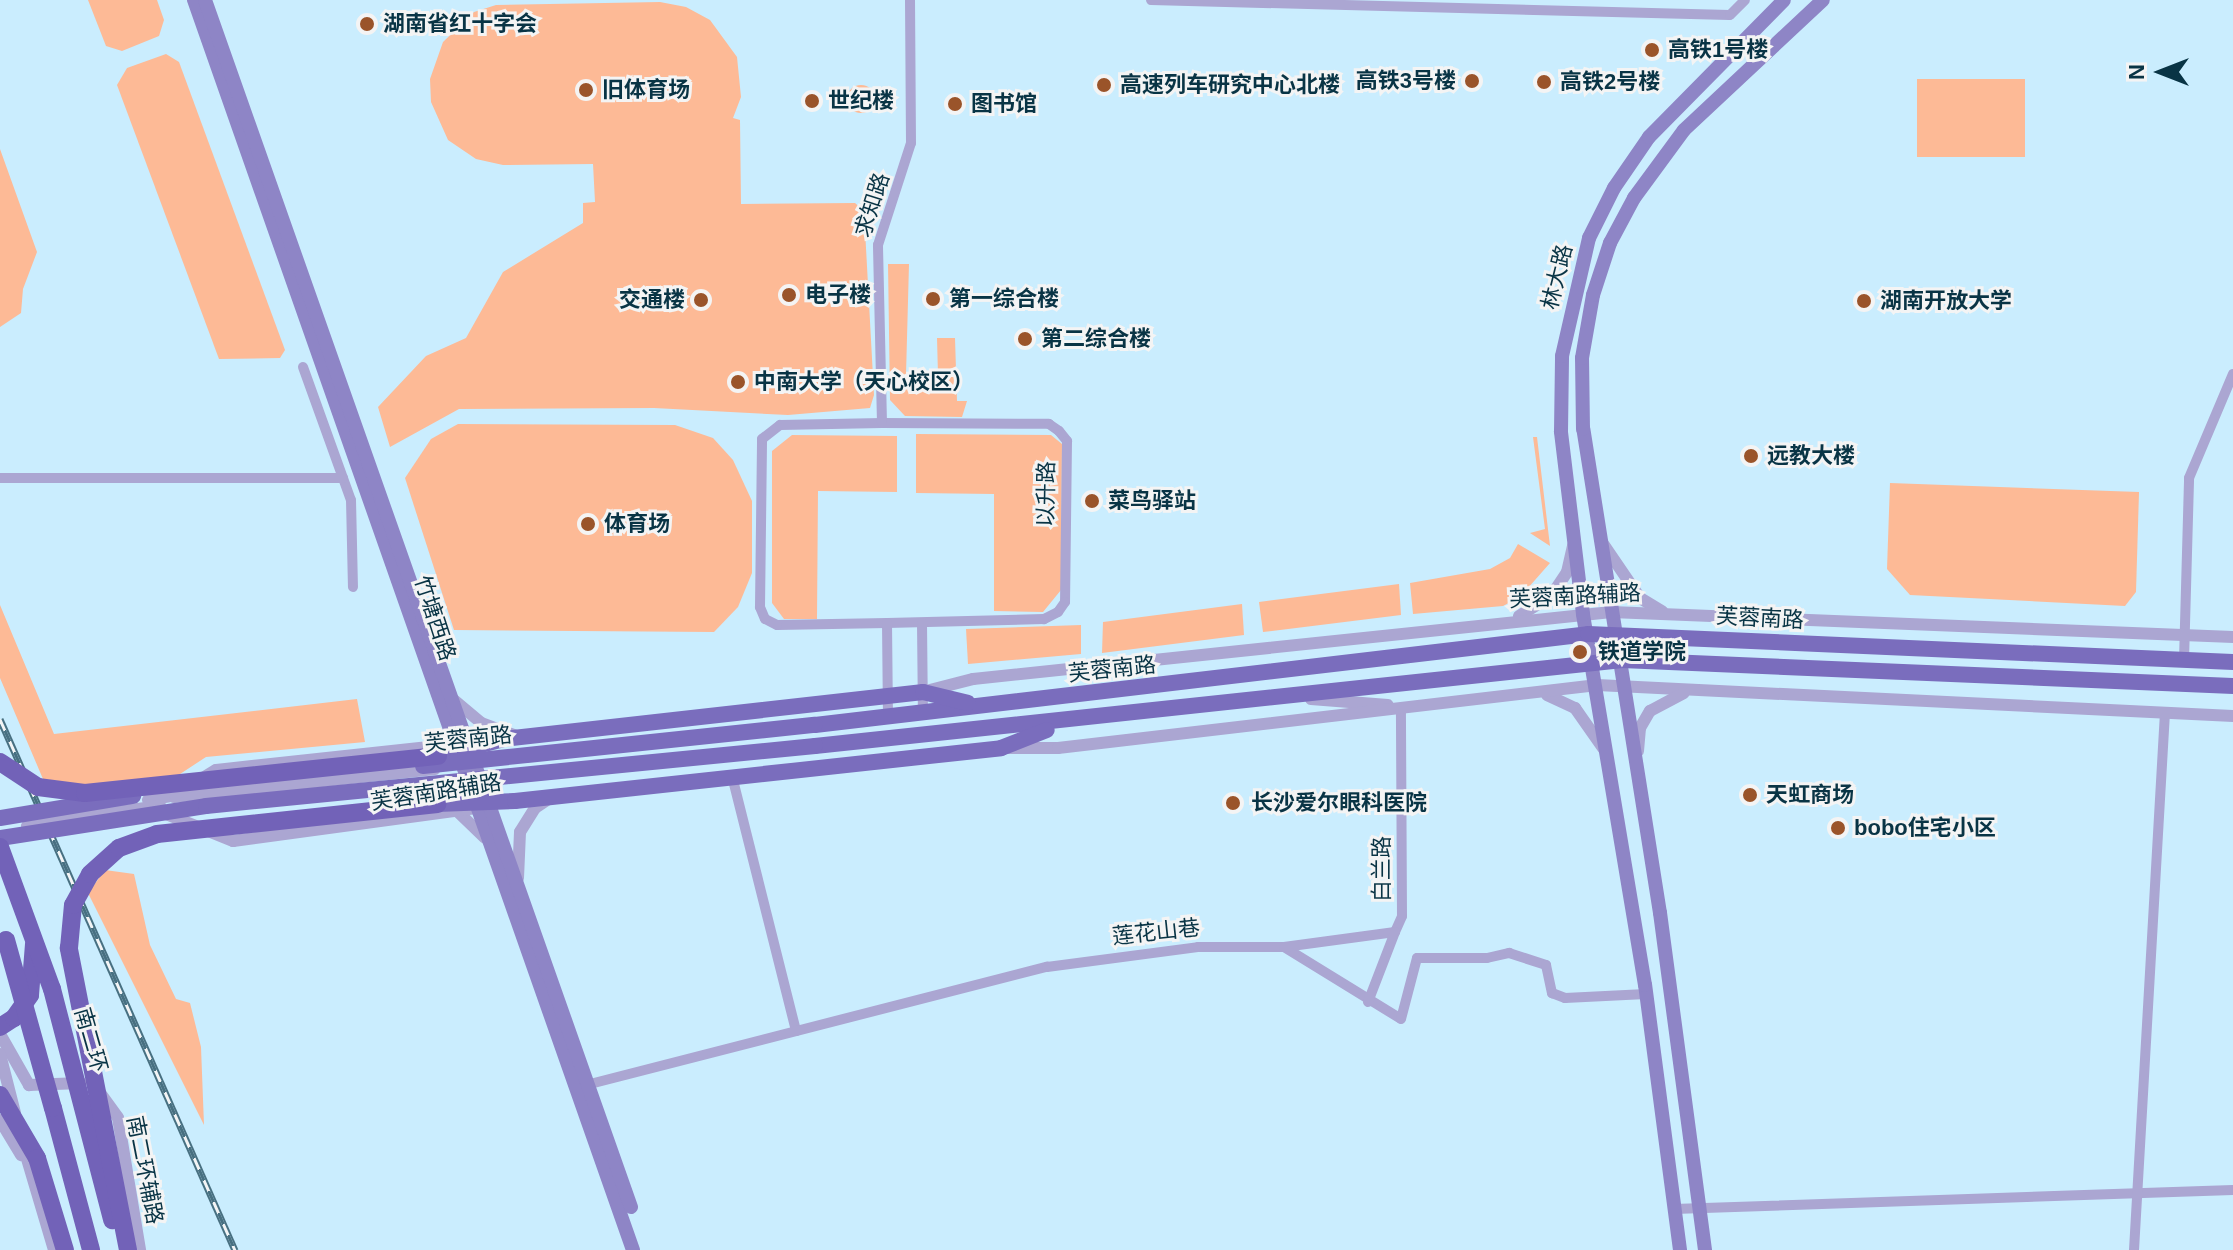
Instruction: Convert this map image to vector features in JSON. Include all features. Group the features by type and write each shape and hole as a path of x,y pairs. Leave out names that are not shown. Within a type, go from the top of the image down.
{"highway":[{"path":"0,762 38,787 85,793 458,750"},
{"path":"128,1250 69,948 73,905 90,874 119,848 157,834 437,804"},
{"name":"南二环","path":"0,847 72,1058 120,1250"},
{"path":"0,926 91,1250"},
{"path":"0,1027 14,1018 30,995 33,939"},
{"path":"0,1095 37,1158 65,1250"}],"main road":[{"name":"竹塘西路","path":"194,0 439,701 478,802 518,878 590,1084 643,1250"},
{"name":"竹塘西路","path":"205,0 454,700 458,750"},
{"name":"林大路","path":"1680,1250 1646,994 1594,661 1583,614 1560,396 1573,292 1589,238 1649,137 1784,0"},
{"path":"1705,1250 1627,686 1611,612 1580,394 1593,295 1610,243 1634,198 1684,130 1823,0"},
{"name":"芙蓉南路","path":"0,818 188,789 815,725 1588,634 2233,662"},
{"name":"芙蓉南路","path":"0,838 206,806 1063,723 1594,661 2233,686"},
{"path":"458,750 504,739 923,692 977,705"},
{"path":"437,804 515,801 1001,748 1063,723"},
{"name":"竹塘西路","path":"478,802 486,839 564,1041 633,1250"}],"street":[{"name":"求知路","path":"882,423 878,245 911,143 910,0"},
{"path":"1151,0 1730,15 1745,0"},
{"path":"303,367 351,500 353,587"},
{"path":"2184,660 2189,478 2233,374"},
{"name":"以升路","path":"882,423 1049,424 1067,441 1065,602 1058,612 1044,619 922,623 777,625 765,619 760,607 762,439 769,429 882,423"},
{"path":"0,478 343,478"},
{"path":"1599,534 1625,581 1640,598 1665,612"},
{"path":"1514,619 1551,596 1567,572 1574,538"},
{"name":"芙蓉南路辅路","path":"923,692 973,679 1514,619 1611,612 2233,637"},
{"path":"887,623 888,716"},
{"path":"922,623 923,712"},
{"path":"1001,748 1058,748 1597,685 2233,716"},
{"path":"1637,758 1640,728 1650,711 1669,697 1696,690"},
{"path":"1532,693 1557,696 1575,708 1607,756"},
{"path":"1288,697 1415,708"},
{"path":"454,700 492,729 531,736"},
{"name":"白兰路","path":"1368,1002 1402,916 1401,709"},
{"path":"2134,1250 2165,713"},
{"name":"芙蓉南路辅路","path":"0,832 168,797 424,771 458,750"},
{"name":"芙蓉南路辅路","path":"168,797 216,770 458,750"},
{"path":"732,776 796,1031"},
{"name":"芙蓉南路辅路","path":"0,824 425,779 478,802"},
{"path":"518,878 520,832 535,808 551,797"},
{"name":"芙蓉南路辅路","path":"151,807 233,841 478,802"},
{"name":"莲花山巷","path":"590,1084 1084,960 1198,947 1284,947 1395,932"},
{"path":"1284,947 1368,1002 1401,1019 1417,958 1509,953 1546,965 1552,993 1565,998 1646,994"},
{"name":"南二环辅路","path":"0,1034 29,1085 85,1083 111,1103 140,1250"},
{"path":"0,1054 30,1176 54,1250"},
{"path":"0,1120 30,1176"},
{"path":"1674,1209 1701,1211 2233,1190"}],"shaded area":[{"path":"88,0 157,0 164,20 159,36 122,51 106,46"},
{"path":"660,2 686,7 710,20 737,57 741,97 733,118 740,120 741,204 855,203 864,211 874,395 870,408 788,415 654,408 459,409 390,447 378,407 426,356 466,338 503,272 583,223 583,203 595,202 593,164 503,165 476,159 448,140 431,102 430,79 443,42 474,12 496,5"},
{"path":"166,54 179,62 285,350 280,358 219,359 117,85 127,68"},
{"path":"1917,79 2025,79 2025,157 1917,157"},
{"path":"861,85 871,89 875,99 871,109 861,113 851,109 847,99 851,89"},
{"path":"0,149 37,252 23,289 21,313 0,327"},
{"path":"888,264 909,264 906,375 938,375 937,338 955,338 957,401 967,401 962,417 905,416 890,400"},
{"name":"体育场","path":"458,424 675,425 713,438 733,460 752,501 752,573 738,607 714,632 454,630 405,478 431,439"},
{"path":"916,434 1051,435 1062,444 1061,590 1043,612 994,611 994,494 916,493"},
{"path":"792,435 897,436 897,492 818,491 817,619 784,619 772,603 772,451"},
{"path":"1533,437 1537,437 1550,546 1530,533 1545,529"},
{"path":"1890,483 2139,492 2136,592 2125,606 1910,595 1887,569"},
{"path":"1518,544 1550,563 1520,597 1503,606 1413,614 1410,583 1490,569 1510,558"},
{"path":"1399,584 1401,615 1263,632 1259,602"},
{"path":"1242,604 1244,635 1102,653 1103,622"},
{"path":"0,605 54,734 357,699 365,742 206,757 177,776 95,786 43,779 0,678"},
{"path":"1081,625 1081,654 968,664 966,629"},
{"path":"105,870 134,874 150,945 176,999 190,1003 201,1047 204,1125 88,893"}],"railway":[{"path":"0,719 235,1250"}],"place":[{"name":"湖南省红十字会","path":"367,24"},
{"name":"高铁1号楼","path":"1652,50"},
{"name":"高铁3号楼","path":"1472,81"},
{"name":"高铁2号楼","path":"1544,82"},
{"name":"高速列车研究中心北楼","path":"1104,85"},
{"name":"旧体育场","path":"586,90"},
{"name":"世纪楼","path":"812,101"},
{"name":"图书馆","path":"955,104"},
{"name":"电子楼","path":"789,295"},
{"name":"第一综合楼","path":"933,299"},
{"name":"交通楼","path":"701,300"},
{"name":"湖南开放大学","path":"1864,301"},
{"name":"第二综合楼","path":"1025,339"},
{"name":"中南大学（天心校区）","path":"738,382"},
{"name":"远教大楼","path":"1751,456"},
{"name":"菜鸟驿站","path":"1092,501"},
{"name":"体育场","path":"588,524"},
{"name":"铁道学院","path":"1580,652"},
{"name":"天虹商场","path":"1750,795"},
{"name":"长沙爱尔眼科医院","path":"1233,803"},
{"name":"bobo住宅小区","path":"1838,828"}]}
